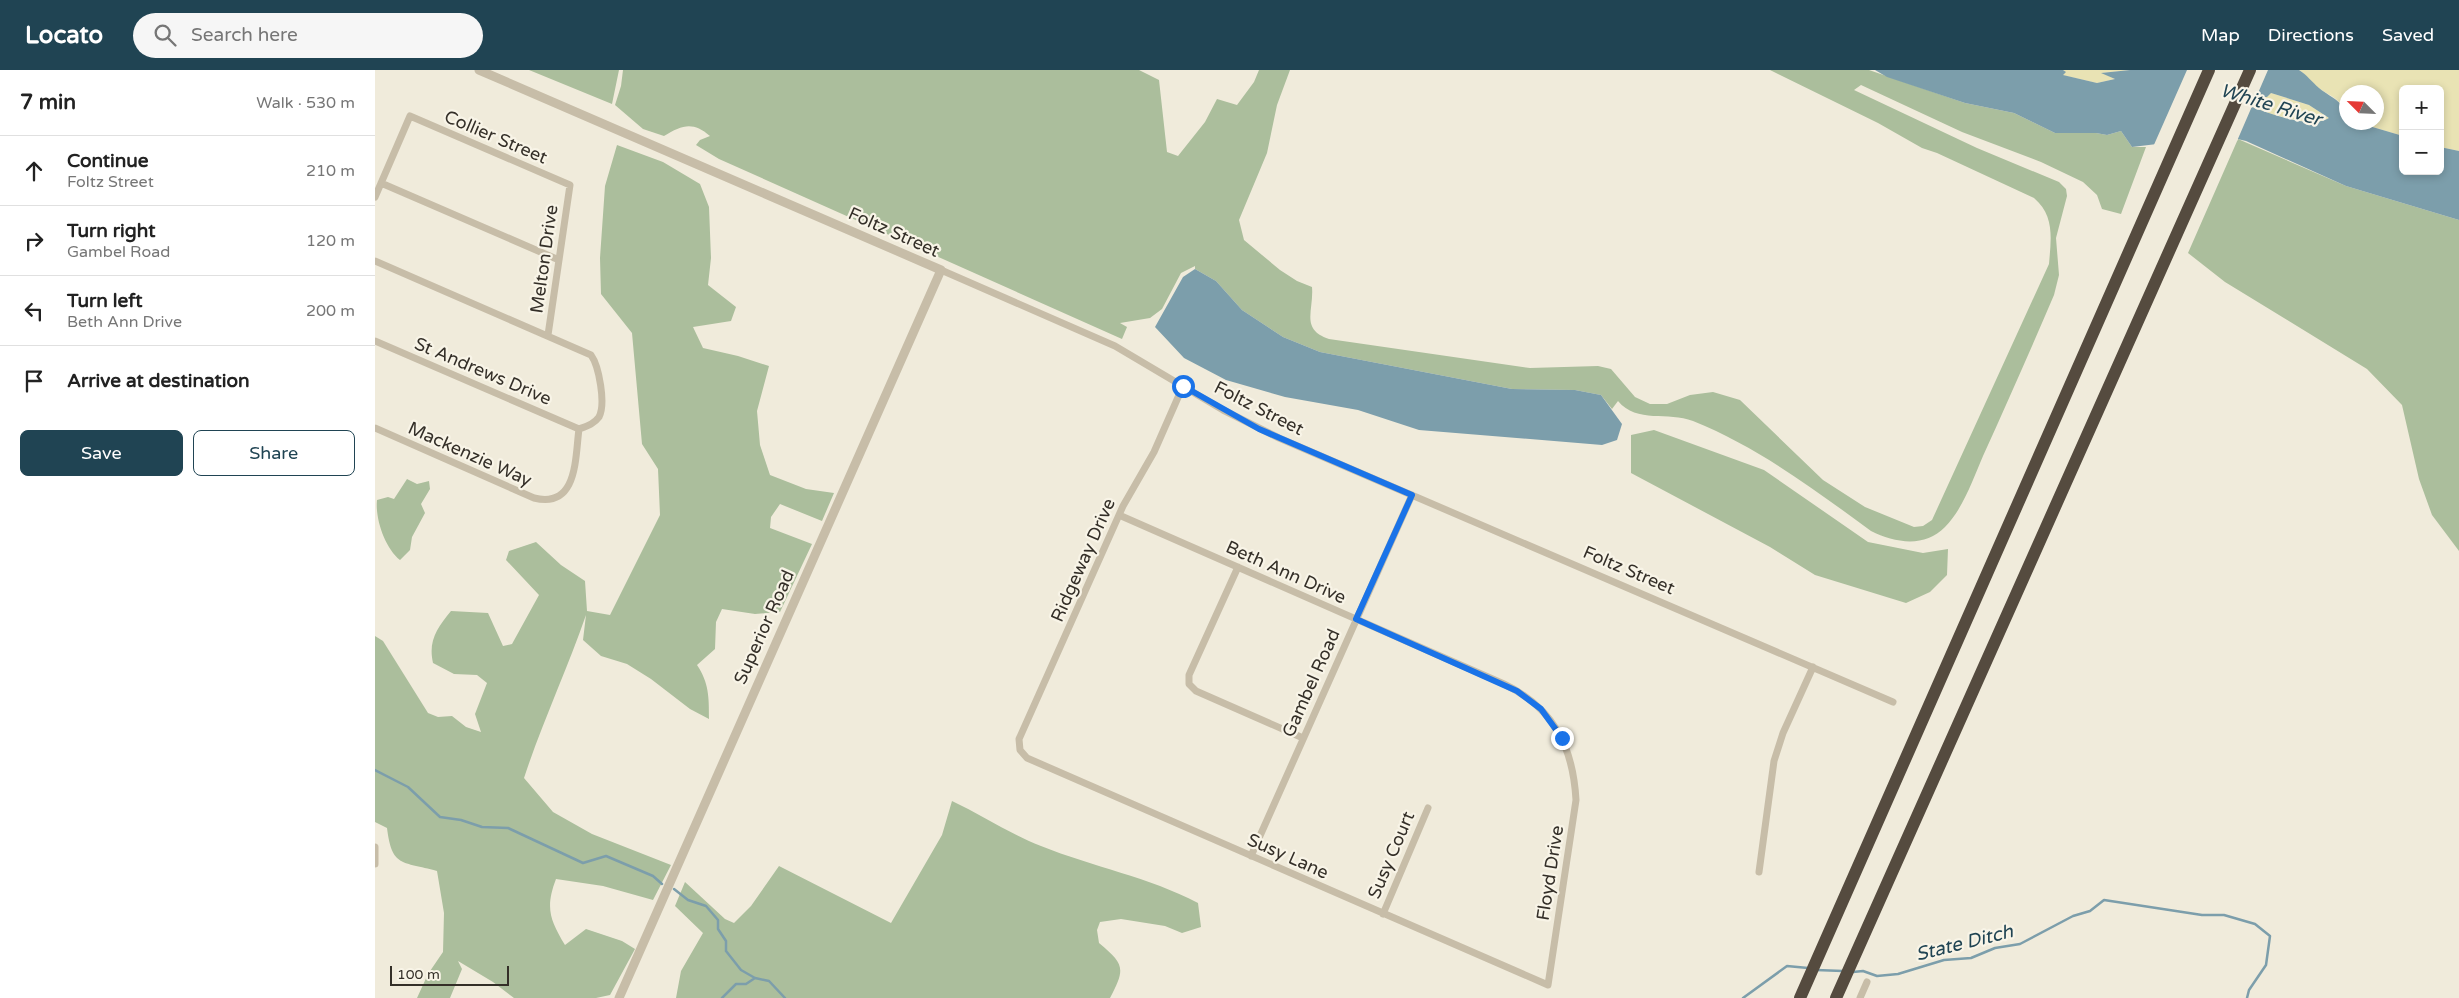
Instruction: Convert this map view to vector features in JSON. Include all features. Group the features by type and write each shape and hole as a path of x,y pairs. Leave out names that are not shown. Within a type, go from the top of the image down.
{"highway":[{"path":"1800,998 2209,70"},
{"path":"1838,993 2250,70"}],"street":[{"name":"Foltz Street","path":"479,70 1106,342 1259,429 1893,702"},
{"name":"Collier Street","path":"381,183 410,116 570,185"},
{"path":"375,197 381,183 559,260"},
{"name":"Melton Drive","path":"570,185 548,335 591,355 597,364 601,412 593,424 579,429"},
{"path":"375,261 548,335"},
{"name":"Superior Road","path":"619,998 941,270"},
{"name":"St Andrews Drive","path":"375,341 579,429"},
{"name":"Ridgeway Drive","path":"1020,750 1019,739 1119,515 1153,452 1183,386"},
{"name":"Mackenzie Way","path":"375,428 534,498 547,500 561,495 571,483 579,429"},
{"name":"Gambel Road","path":"1251,856 1412,495"},
{"name":"Beth Ann Drive","path":"1119,515 1524,695 1553,722 1567,748 1572,766"},
{"path":"1238,567 1189,675 1189,684 1195,690 1303,738"},
{"path":"1759,872 1769,786 1774,761 1783,733 1813,667"},
{"name":"Susy Lane","path":"1020,750 1027,758 1548,985"},
{"name":"Floyd Drive","path":"1548,985 1575,811 1575,781 1572,766"},
{"name":"Susy Court","path":"1383,914 1428,808"},
{"path":"375,847 375,864"},
{"path":"1860,998 1867,982"}],"green space":[{"path":"529,70 619,70 612,104"},
{"path":"623,70 1139,70 1159,80 1167,152 1178,156 1205,122 1217,99 1237,105 1254,82 1259,70 1290,70 1277,105 1267,153 1239,220 1244,240 1280,270 1297,281 1312,287 1311,324 1320,335 1329,339 1530,368 1598,366 1611,369 1635,397 1650,404 1667,404 1690,395 1713,392 1740,400 1823,480 1865,507 1914,527 1923,526 1932,520 2049,264 2051,237 2049,220 2041,205 2034,198 1937,153 1922,148 1878,123 1770,70 1869,70 1965,103 2014,113 2055,133 2096,133 2107,135 2121,131 2132,147 2146,147 2121,214 2102,209 2097,195 2083,182 2041,162 1962,132 1861,85 1854,90 1977,148 2059,182 2066,189 2067,196 2056,238 2059,275 2054,295 1967,493 1957,512 1937,534 1919,541 1900,541 1871,531 1763,456 1693,421 1683,418 1643,415 1626,408 1618,401 1612,409 1601,395 1575,390 1512,389 1320,352 1283,337 1242,310 1216,281 1195,269 1195,266 1181,273 1162,309 1150,318 1120,323 1127,327 1122,339 719,159 696,145 700,140 710,136 698,128 682,127 664,136 643,129 615,105 621,86"},
{"path":"2238,139 2346,186 2459,220 2459,551 2432,515 2419,479 2402,405 2367,369 2225,282 2188,253"},
{"path":"617,145 663,162 700,184 709,207 711,258 708,285 736,307 731,321 693,327 703,348 769,366 757,411 760,445 770,475 806,489 834,493 822,521 780,504 771,517 770,528 812,544 780,612 755,614 722,609 716,622 715,649 697,665 704,678 707,690 709,719 690,709 651,679 627,664 601,656 583,640 586,615 524,778 553,812 592,834 671,865 653,900 603,886 556,879 551,898 551,914 565,945 586,929 622,941 635,949 610,995 596,998 514,998 493,982 458,961 462,969 450,998 417,998 428,974 443,952 444,913 437,871 401,861 392,850 387,828 375,822 375,636 383,641 428,713 438,717 452,716 466,727 481,732 475,714 487,683 477,675 454,674 433,663 432,648 435,635 451,611 488,613 503,646 512,644 539,595 506,560 509,551 536,542 561,565 585,581 587,611 610,615 660,515 658,469 642,444 632,333 601,294 600,258 605,186"},
{"path":"1654,430 1764,470 1868,542 1923,553 1948,549 1947,575 1930,592 1906,603 1815,575 1770,547 1631,473 1631,435"},
{"path":"407,479 417,484 429,481 430,489 421,504 425,513 412,537 410,550 400,560 390,548 382,533 379,524 377,500 388,497 394,499"},
{"path":"952,801 1041,846 1141,879 1198,903 1201,927 1182,933 1165,926 1121,919 1100,922 1097,930 1099,943 1114,956 1120,967 1119,980 1110,998 676,998 681,971 703,933 675,906 685,882 725,919 734,923 751,906 779,866 891,923 942,835"}],"sand":[{"path":"2063,70 2130,70 2102,73 2115,79 2097,83 2062,75 2065,72"},
{"path":"2299,70 2459,70 2459,151 2444,148 2444,85 2399,85 2399,135 2383,130 2384,85 2339,85 2339,102 2320,89"},
{"path":"2271,93 2309,105 2329,118 2311,122 2285,118 2260,110 2242,101"}],"water":[{"path":"1875,70 2063,70 2066,72 2063,75 2097,83 2115,79 2101,73 2130,70 2299,70 2339,103 2339,130 2383,130 2399,135 2399,175 2444,175 2444,148 2459,151 2459,220 2346,186 2246,141 2196,129 2166,135 2157,144 2132,147 2121,131 2107,135 2096,133 2055,133 2014,113 1965,103 1887,77","holes":["2271,93 2309,105 2329,118 2311,122 2287,119 2245,104 2242,98 2267,97"]},
{"path":"1195,269 1216,281 1242,310 1283,337 1320,352 1512,389 1575,390 1601,395 1622,424 1617,440 1602,445 1419,430 1358,410 1285,397 1226,380 1184,358 1155,327 1183,277"}],"pier":[{"path":"2187,70 2268,70 2255,100 2244,100 2253,104 2237,141 2196,132 2167,137 2159,146 2153,147"}],"waterway":[{"name":"State Ditch","path":"375,770 408,787 440,817 461,820 482,827 508,828 583,863 606,856 653,876 662,884"},
{"name":"State Ditch","path":"674,889 688,900 706,906 718,920 718,929 726,941 726,951 741,970 755,978 769,981 785,998"},
{"name":"State Ditch","path":"1853,972 1863,971 1877,976 1898,974 1944,960 1971,958 1995,948 2020,944 2073,916 2090,911 2104,900 2202,915 2224,915 2255,924 2270,936 2266,965 2249,990 2247,998"},
{"name":"State Ditch","path":"1743,998 1787,966 1808,968"},
{"name":"State Ditch","path":"1816,970 1843,971"},
{"path":"722,998 736,984 746,984 755,978"}],"route":[{"path":"1183,386 1259,429 1412,495 1356,619 1517,691 1541,709 1553,722 1562,738"}],"water label":[{"name":"White River","path":"2271,104"}]}
